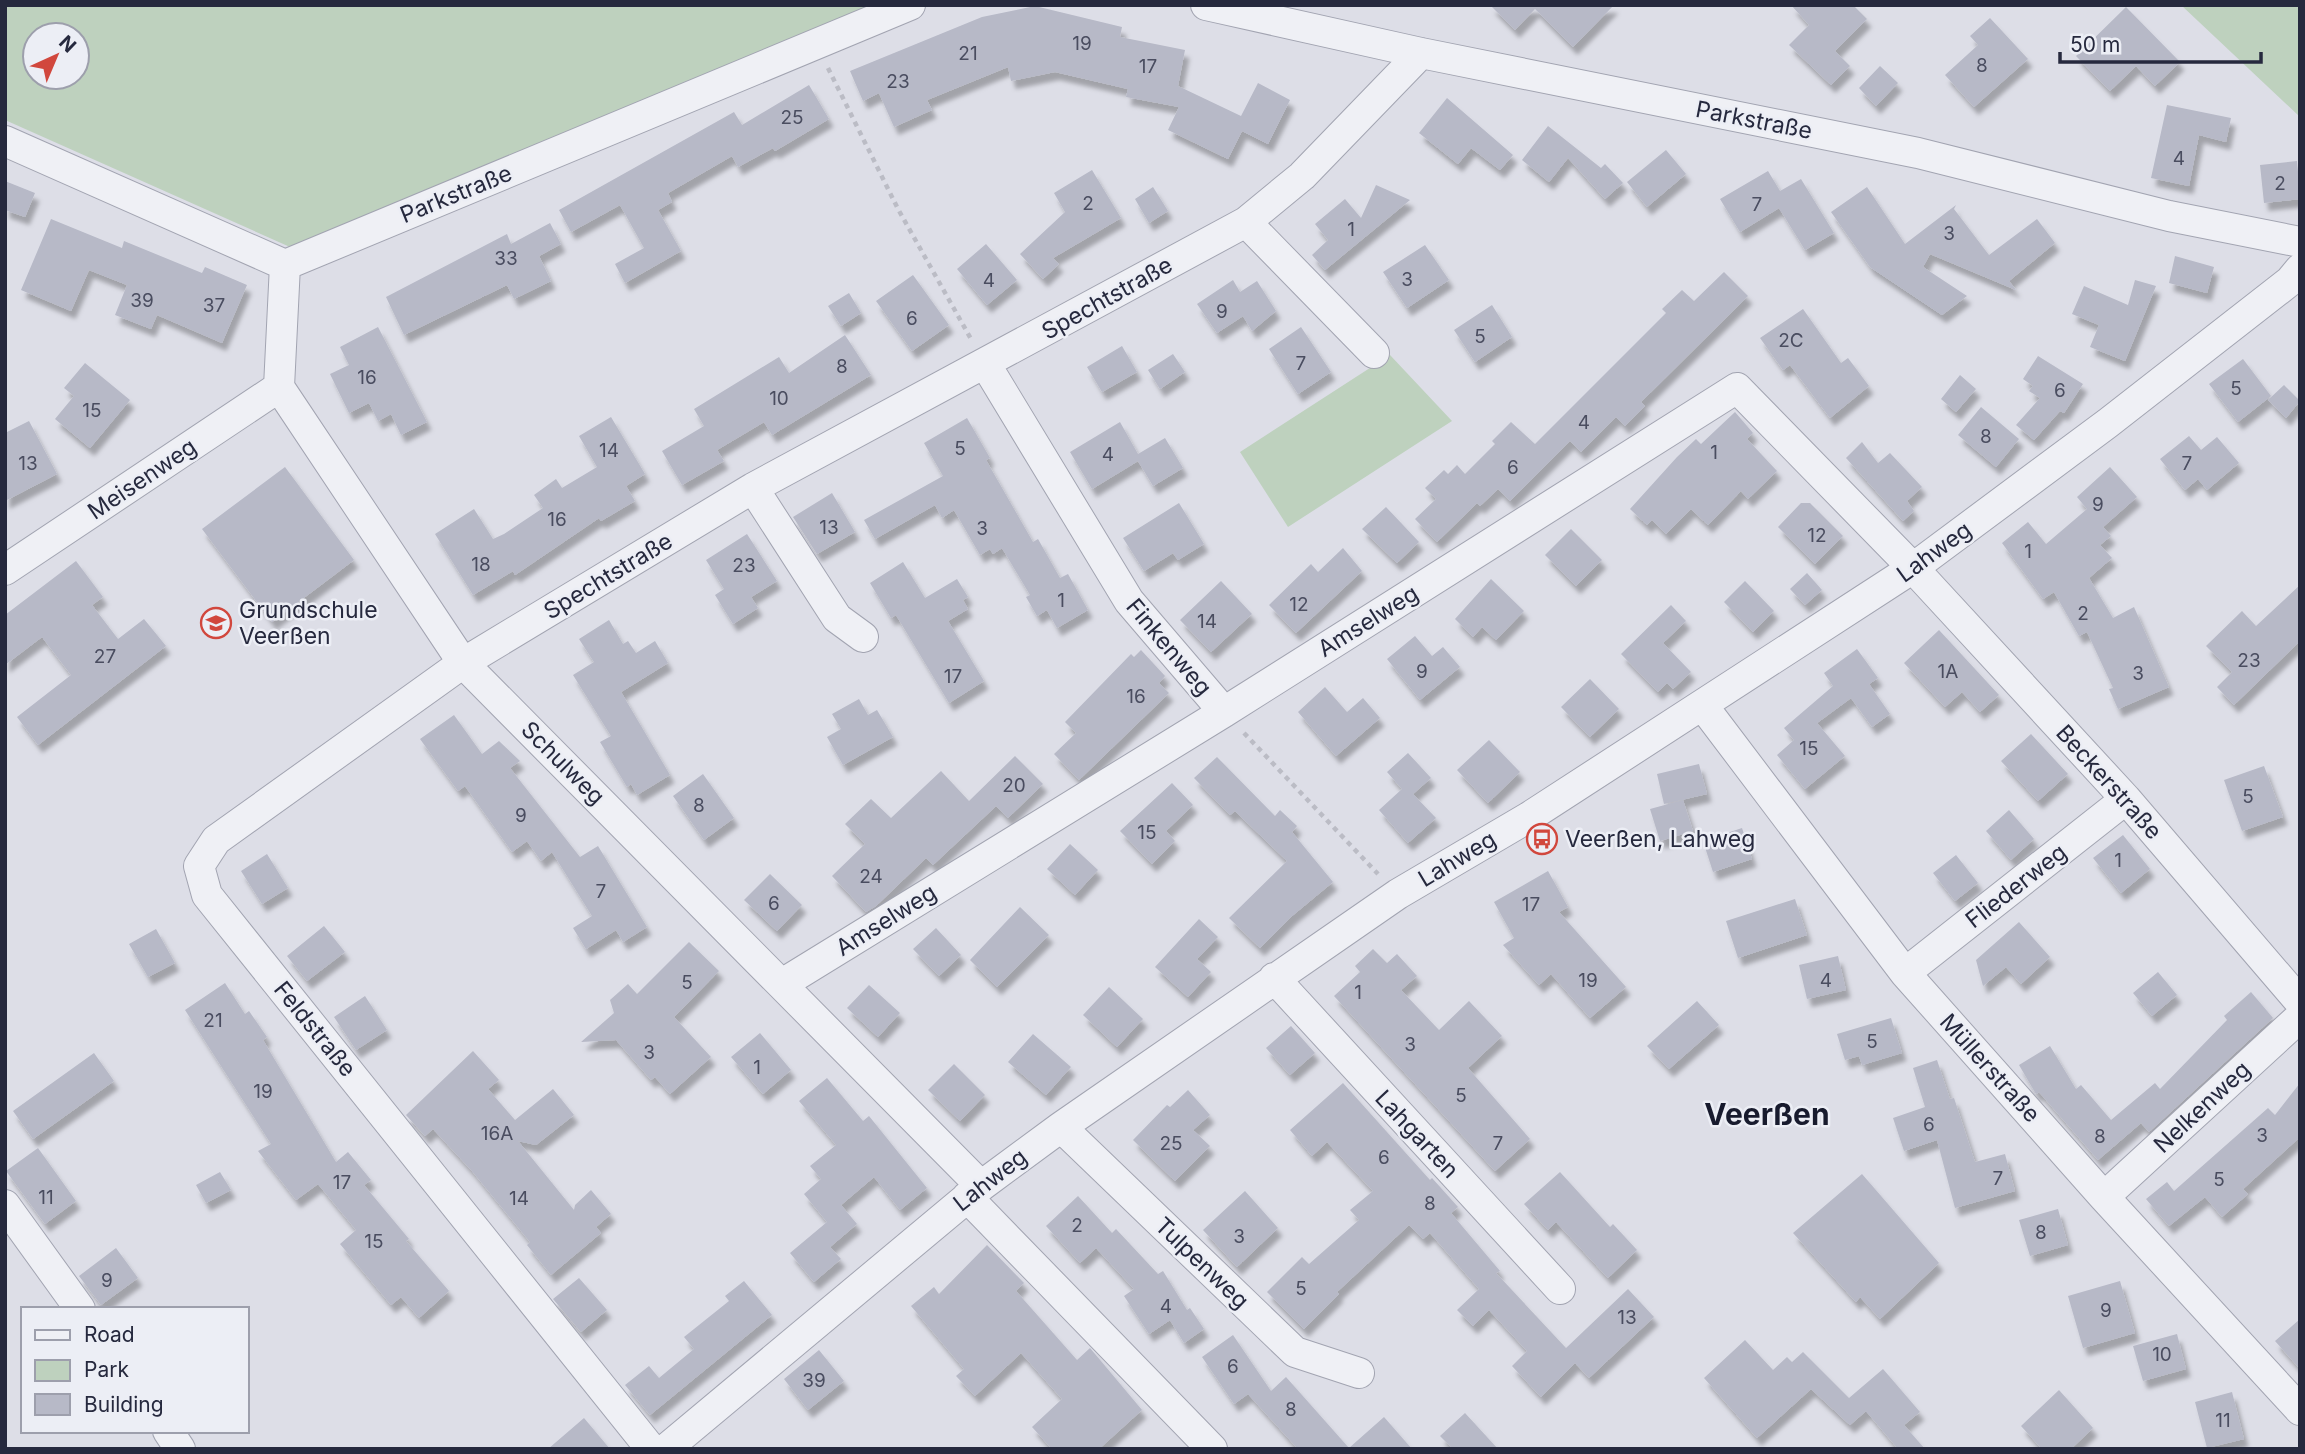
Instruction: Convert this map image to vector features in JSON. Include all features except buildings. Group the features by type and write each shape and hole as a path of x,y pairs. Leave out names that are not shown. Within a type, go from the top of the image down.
{"street":[{"name":"Parkstraße","path":"285,265 910,5"},
{"name":"Parkstraße","path":"1206,5 1421,53 1918,153 2169,216 2300,242"},
{"name":"Spechtstraße","path":"463,663 753,488 986,365 1246,222 1303,176 1421,53"},
{"path":"5,141 285,265 279,387"},
{"path":"1246,222 1374,353"},
{"name":"Lahweg","path":"666,1449 974,1191 1061,1127 1398,894 1529,817 1913,568 2108,423 2290,281 2300,269"},
{"name":"Finkenweg","path":"986,365 1129,601 1224,712"},
{"name":"Meisenweg","path":"5,570 279,387"},
{"name":"Schulweg","path":"279,387 463,663 782,984 1212,1449"},
{"name":"Amselweg","path":"782,984 1224,712 1737,388 1913,568"},
{"path":"753,488 837,618 863,637"},
{"name":"Beckerstraße","path":"1913,568 2126,799 2300,1002"},
{"name":"Feldstraße","path":"463,663 216,840 199,866 207,895 651,1449"},
{"name":"Müllerstraße","path":"1703,706 1905,972 2299,1411"},
{"name":"Fliederweg","path":"1905,972 2126,799"},
{"name":"Lahgarten","path":"1274,978 1560,1289"},
{"name":"Nelkenweg","path":"2105,1197 2300,1017"},
{"name":"Tulpenweg","path":"1061,1127 1295,1352 1359,1373"},
{"path":"5,1205 79,1307"},
{"path":"169,1433 180,1449"}],"path":[{"path":"817,45 898,209 986,365"},
{"name":"Finkenweg","path":"1224,712 1398,894"}],"green space":[{"path":"5,5 886,5 290,247 5,120"},
{"path":"2181,5 2300,5 2300,117"},
{"path":"1390,355 1452,421 1288,527 1240,452"}],"place":[{"name":"Grundschule Veerßen","path":"216,623"},
{"name":"Veerßen, Lahweg","path":"1542,839"}],"district":[{"name":"Veerßen","path":"1767,1114"}]}
